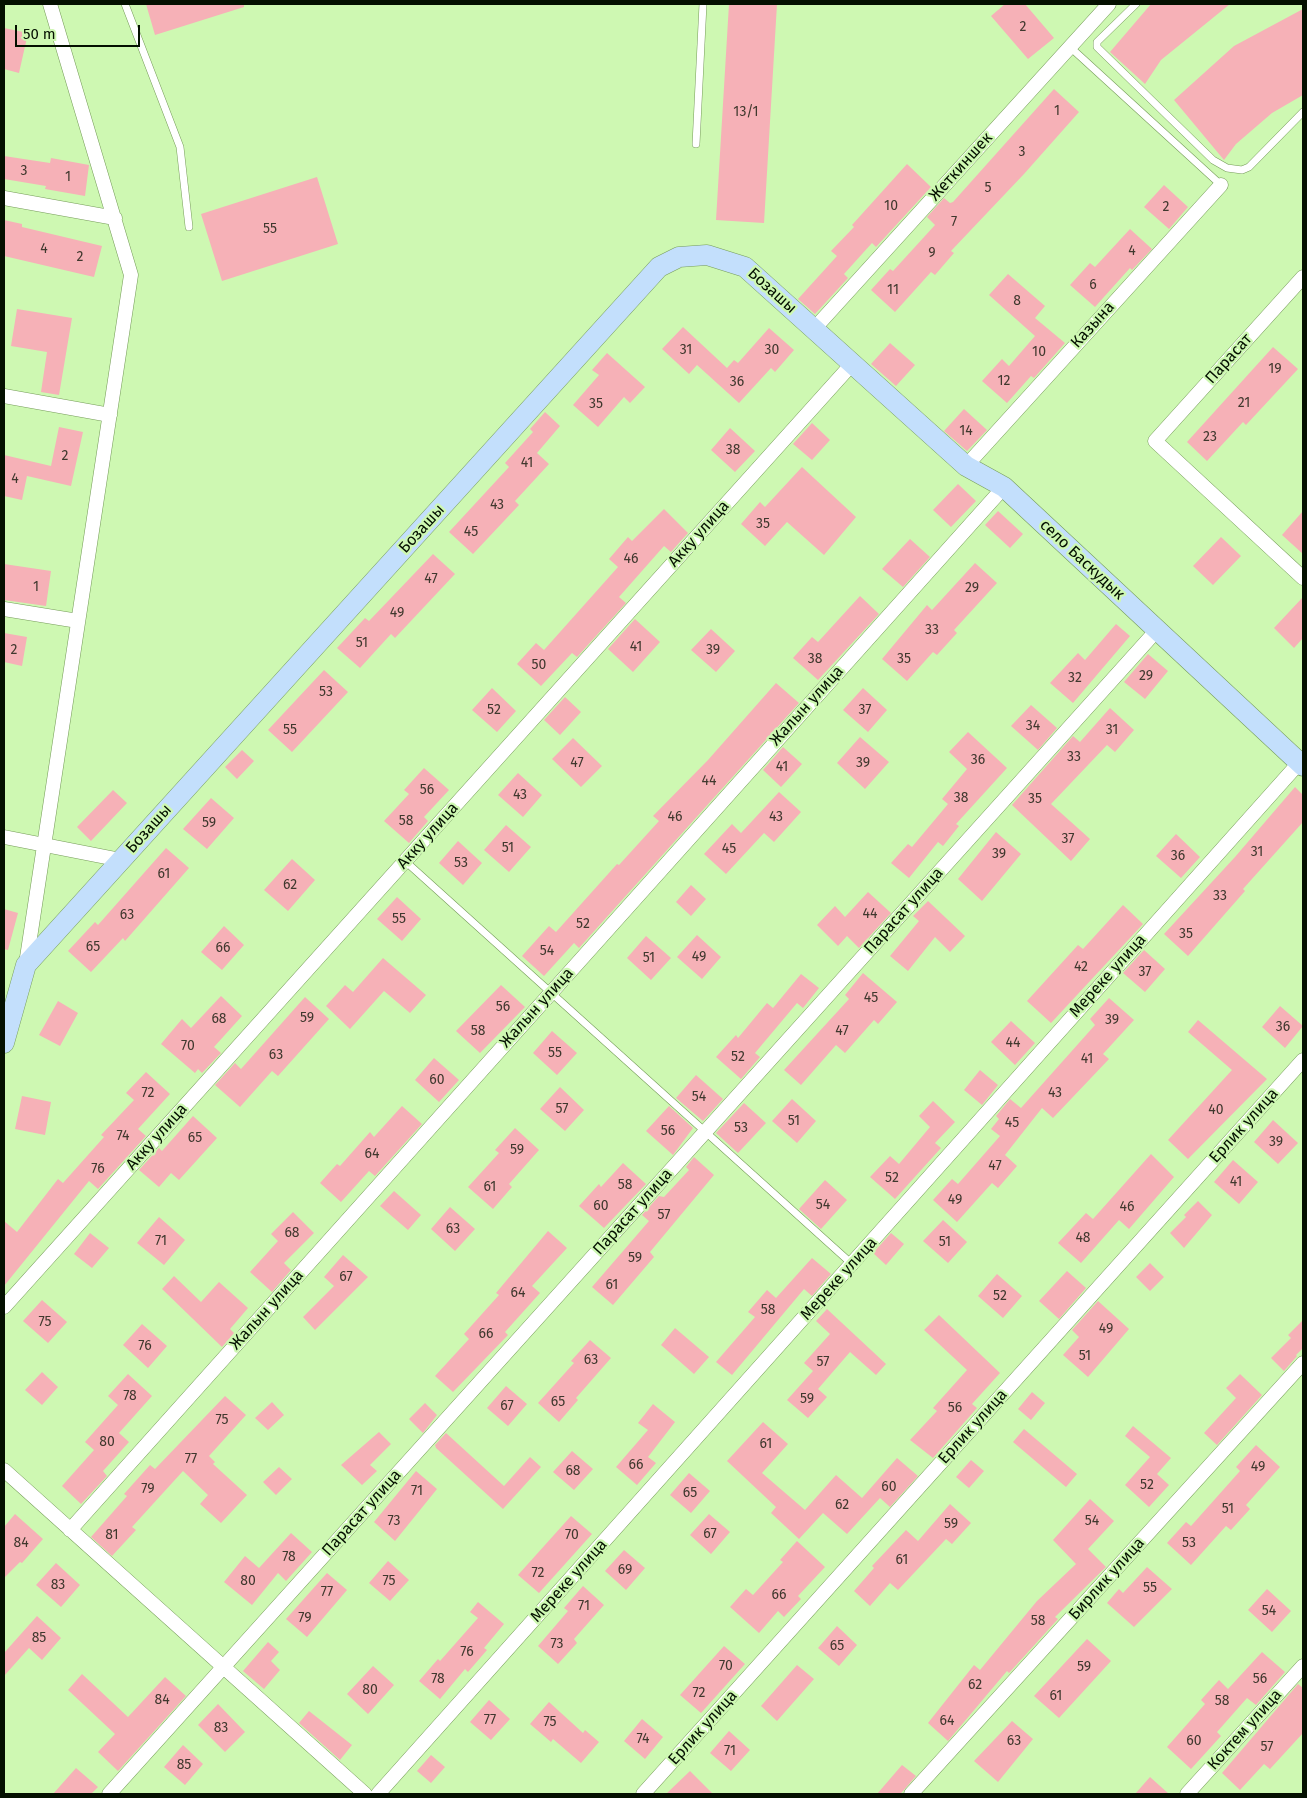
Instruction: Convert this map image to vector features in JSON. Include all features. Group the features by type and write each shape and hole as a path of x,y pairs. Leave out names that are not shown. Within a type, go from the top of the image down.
{"street":[{"path":"4,1043 26,965 131,275 50,4"},
{"name":"Жеткиншек","path":"814,329 1109,4"},
{"name":"Казына","path":"966,466 1221,185"},
{"path":"4,198 114,218"},
{"name":"Бозашы","path":"26,965 659,267 679,257 707,255 745,267 852,364"},
{"name":"Парасат","path":"1303,277 1155,441 1303,577"},
{"name":"село Баскудык","path":"852,364 966,466 1004,487 1301,764"},
{"name":"Акку улица","path":"4,1307 852,364"},
{"path":"4,396 110,415"},
{"name":"Жалын улица","path":"70,1530 1004,487"},
{"path":"4,609 78,621"},
{"name":"Парасат улица","path":"109,1794 1157,630"},
{"name":"Мереке улица","path":"378,1794 1301,764"},
{"path":"4,837 121,860"},
{"name":"Ерлик улица","path":"643,1794 1303,1060"},
{"name":"Бирлик улица","path":"911,1794 1303,1363"},
{"path":"4,1470 365,1794"},
{"name":"Коктем улица","path":"1187,1794 1303,1666"}],"lane":[{"path":"125,4 180,147 190,227"},
{"path":"696,144 703,4"},
{"path":"1136,4 1097,42 1097,47 1213,160 1227,168 1242,170 1249,167 1303,112"},
{"path":"1070,46 1221,185"},
{"path":"405,861 852,1264"}],"building":[{"path":"146,4 244,4 244,7 155,35"},
{"path":"729,4 777,4 764,223 716,220"},
{"path":"1005,4 1025,4 1054,38 1028,59 991,16"},
{"path":"1151,4 1230,4 1161,60 1145,84 1110,52"},
{"path":"1303,9 1303,95 1272,113 1236,144 1224,160 1174,100 1234,46"},
{"path":"4,28 28,33 19,73 4,69"},
{"path":"1054,89 1079,112 1024,174 951,251 954,253 935,275 931,272 895,312 871,290 890,269 893,271 935,225 927,217 944,198 950,203 953,202"},
{"path":"4,156 50,163 51,158 89,165 85,196 45,189 46,186 4,179"},
{"path":"907,164 931,187 876,247 872,243 844,274 848,278 815,314 798,299 837,256 831,251 854,227 852,225"},
{"path":"317,177 338,244 222,281 201,214"},
{"path":"1164,185 1188,207 1169,229 1144,207"},
{"path":"4,220 22,224 22,227 102,246 94,277 4,256"},
{"path":"1130,229 1152,249 1132,270 1130,268 1095,307 1070,285 1090,263 1095,267"},
{"path":"1008,274 1045,306 1035,318 1065,343 1034,378 1031,376 1007,403 982,381 1002,359 1009,366 1035,336 989,295"},
{"path":"17,309 72,318 59,395 41,392 47,352 11,346"},
{"path":"683,327 727,368 734,360 738,363 769,328 794,350 775,372 771,368 739,403 697,365 689,374 662,349"},
{"path":"890,343 915,365 896,386 871,364"},
{"path":"1273,347 1298,369 1246,425 1243,422 1207,461 1187,442"},
{"path":"607,353 645,387 630,403 624,397 598,427 573,405 599,375 592,370"},
{"path":"964,409 987,430 967,451 944,431"},
{"path":"545,412 560,426 537,453 549,464 515,501 519,505 473,554 449,532 509,467 505,463 533,432 530,429"},
{"path":"812,423 830,440 812,460 793,444"},
{"path":"59,427 83,432 71,486 27,476 22,500 4,496 4,455 51,466"},
{"path":"730,428 755,451 735,472 711,450"},
{"path":"802,467 856,517 824,555 787,522 765,546 741,524 760,502 765,507"},
{"path":"958,484 976,501 951,527 933,510"},
{"path":"664,509 688,533 671,552 664,546 619,597 626,603 577,657 572,653 541,686 517,664 536,643 544,650 618,567 609,559 628,537 632,541"},
{"path":"998,511 1023,534 1010,548 985,525"},
{"path":"1303,511 1303,554 1282,535"},
{"path":"1221,537 1241,556 1213,585 1193,566"},
{"path":"910,539 930,557 903,587 882,569"},
{"path":"433,554 455,574 395,638 391,634 360,668 337,648 365,618 369,621"},
{"path":"975,563 997,583 954,630 957,633 937,655 933,652 907,681 882,659 927,605 932,610"},
{"path":"4,564 51,571 46,606 4,600"},
{"path":"860,596 879,614 818,680 793,658 812,637 818,642"},
{"path":"1303,597 1303,638 1294,648 1274,628"},
{"path":"635,619 660,642 633,672 608,649"},
{"path":"1116,624 1130,636 1073,703 1050,683 1078,653 1085,660"},
{"path":"711,629 735,651 716,672 691,650"},
{"path":"4,633 27,637 22,666 4,662"},
{"path":"1148,654 1168,671 1145,699 1124,682"},
{"path":"324,670 348,692 292,752 268,730"},
{"path":"776,683 799,703 579,948 574,943 544,976 522,956 549,926 556,932 617,864 619,865 659,821 653,816 708,760"},
{"path":"492,688 516,711 497,732 472,710"},
{"path":"863,688 887,710 868,732 843,710"},
{"path":"565,697 581,712 560,735 544,720"},
{"path":"1031,705 1057,728 1038,750 1011,726"},
{"path":"1110,708 1134,730 1115,752 1107,745 1051,804 1090,839 1071,861 1012,805 1073,736 1080,742"},
{"path":"968,732 1007,768 956,824 959,826 943,846 938,842 909,878 891,863 908,844 912,847 948,804 942,799 967,769 949,752"},
{"path":"860,737 889,762 865,789 837,763"},
{"path":"573,738 602,766 581,787 552,759"},
{"path":"783,747 802,764 781,787 763,770"},
{"path":"242,750 254,761 237,779 225,767"},
{"path":"424,768 449,790 424,817 428,821 409,843 384,821 409,794 404,790"},
{"path":"518,773 542,795 523,817 498,795"},
{"path":"1295,787 1303,795 1303,822 1243,889 1245,891 1188,956 1164,934 1235,857"},
{"path":"113,790 127,803 91,841 77,827"},
{"path":"779,792 801,812 774,842 764,833 726,874 704,854 732,824 741,833"},
{"path":"211,798 234,818 207,849 183,829"},
{"path":"506,825 531,847 509,872 484,850"},
{"path":"996,832 1021,854 982,901 958,879"},
{"path":"1176,834 1200,857 1181,878 1156,856"},
{"path":"458,841 482,863 463,885 439,863"},
{"path":"166,848 189,868 125,941 123,938 91,972 68,951 95,922 98,925"},
{"path":"292,859 315,880 288,911 264,890"},
{"path":"691,885 706,899 691,916 676,902"},
{"path":"868,892 891,913 859,948 847,936 838,946 817,925 835,906 845,917"},
{"path":"397,897 421,919 402,941 377,919"},
{"path":"928,901 965,936 950,952 935,937 908,971 890,956 919,921 913,916"},
{"path":"1123,905 1143,924 1051,1023 1027,1001 1078,945 1083,949"},
{"path":"4,909 18,913 8,950 4,949"},
{"path":"224,926 244,945 222,970 201,952"},
{"path":"697,935 721,957 702,979 677,957"},
{"path":"646,936 671,958 651,980 627,958"},
{"path":"1144,950 1165,969 1145,992 1123,973"},
{"path":"383,958 426,995 410,1013 384,991 350,1029 326,1006 345,985 353,992"},
{"path":"863,973 897,1002 878,1024 874,1020 845,1053 836,1045 801,1085 784,1070 849,999 845,995"},
{"path":"801,974 819,988 803,1008 797,1003 755,1053 760,1057 741,1079 716,1057 736,1035 738,1038 767,1003 773,1008"},
{"path":"501,985 525,1007 480,1053 456,1031"},
{"path":"221,996 242,1016 214,1047 221,1053 202,1073 198,1069 195,1073 161,1044 182,1019 191,1028"},
{"path":"305,997 329,1019 278,1076 272,1071 240,1107 215,1085 235,1063 241,1069"},
{"path":"1109,998 1134,1020 1103,1054 1109,1059 1053,1118 1042,1108 1005,1155 1017,1166 998,1188 992,1183 957,1222 933,1200 952,1179 958,1184 1000,1136 991,1129 999,1119 996,1116 1010,1099 1021,1108 1095,1025 1090,1019"},
{"path":"58,1001 78,1013 60,1046 39,1035"},
{"path":"1280,1006 1303,1026 1285,1048 1262,1027"},
{"path":"1198,1020 1267,1079 1188,1159 1168,1140 1232,1070 1188,1032"},
{"path":"1011,1021 1035,1043 1015,1065 991,1042"},
{"path":"552,1031 577,1053 557,1075 533,1053"},
{"path":"434,1058 459,1080 439,1102 415,1080"},
{"path":"980,1070 998,1085 982,1105 964,1090"},
{"path":"146,1072 170,1094 138,1129 146,1136 98,1189 89,1181 4,1286 4,1221 17,1232 58,1179 63,1183 104,1137 101,1135 134,1100 126,1093"},
{"path":"696,1075 723,1099 703,1121 676,1098"},
{"path":"560,1087 584,1110 565,1131 540,1109"},
{"path":"22,1096 51,1102 45,1135 15,1129"},
{"path":"792,1099 816,1121 797,1143 772,1121"},
{"path":"933,1101 955,1122 935,1143 941,1148 895,1199 870,1177 890,1156 899,1164 930,1127 919,1116"},
{"path":"744,1103 766,1123 738,1153 716,1133"},
{"path":"402,1106 422,1124 375,1176 369,1171 341,1202 320,1183 337,1164 340,1166 370,1132 374,1137"},
{"path":"669,1106 693,1128 673,1155 646,1131"},
{"path":"193,1116 217,1138 179,1180 171,1173 159,1187 139,1170 159,1148 162,1151"},
{"path":"1273,1120 1298,1143 1278,1164 1254,1142"},
{"path":"515,1128 539,1150 509,1184 512,1187 493,1209 468,1187 499,1153 495,1150"},
{"path":"1151,1154 1174,1177 1129,1229 1119,1220 1081,1263 1058,1243 1086,1213 1093,1219"},
{"path":"694,1157 714,1175 650,1252 654,1257 613,1305 592,1287 649,1221 642,1215 659,1196 664,1197 689,1170 686,1167"},
{"path":"1233,1160 1258,1182 1239,1204 1214,1182"},
{"path":"623,1163 646,1184 604,1228 579,1206 599,1184 601,1187"},
{"path":"825,1180 847,1200 821,1229 799,1209"},
{"path":"394,1191 421,1215 408,1230 380,1206"},
{"path":"1198,1201 1212,1215 1184,1248 1170,1233 1186,1217 1184,1215"},
{"path":"450,1207 475,1229 455,1251 431,1229"},
{"path":"293,1212 314,1233 284,1263 291,1270 272,1292 250,1272 278,1241 271,1234"},
{"path":"159,1217 185,1240 164,1265 137,1243"},
{"path":"943,1220 967,1242 948,1263 923,1241"},
{"path":"548,1231 567,1248 532,1286 540,1293 505,1332 508,1335 453,1392 435,1376 469,1339 464,1334 499,1295 496,1293"},
{"path":"90,1233 109,1248 92,1268 74,1254"},
{"path":"891,1233 904,1244 886,1265 873,1253"},
{"path":"343,1255 368,1277 315,1330 303,1317 334,1286 324,1277"},
{"path":"812,1258 831,1274 812,1296 804,1289 732,1375 716,1362 755,1317 748,1312 767,1290 776,1298"},
{"path":"1150,1263 1164,1277 1150,1291 1136,1277"},
{"path":"1067,1271 1086,1288 1059,1319 1039,1301"},
{"path":"997,1274 1022,1296 1003,1318 978,1296"},
{"path":"174,1276 201,1302 219,1282 248,1308 230,1329 234,1333 222,1347 162,1289"},
{"path":"42,1300 67,1322 48,1343 23,1321"},
{"path":"1098,1301 1129,1329 1088,1377 1063,1355 1079,1337 1072,1330"},
{"path":"827,1309 886,1364 876,1375 850,1352 818,1389 827,1397 808,1418 787,1400 813,1371 804,1363 830,1334 816,1321"},
{"path":"939,1315 1000,1373 972,1404 977,1408 933,1458 910,1440 937,1411 933,1408 967,1370 924,1330"},
{"path":"1303,1320 1303,1351 1302,1349 1296,1355 1284,1371 1271,1358 1291,1338 1288,1335"},
{"path":"142,1324 167,1346 148,1368 123,1345"},
{"path":"675,1328 709,1357 694,1374 661,1345"},
{"path":"590,1340 611,1358 576,1398 578,1400 559,1422 538,1403 574,1363 571,1361"},
{"path":"42,1372 58,1387 42,1405 25,1390"},
{"path":"128,1374 152,1396 119,1433 129,1442 103,1471 107,1476 81,1504 62,1486 94,1450 85,1442 118,1405 108,1396"},
{"path":"1240,1374 1262,1395 1217,1445 1204,1433 1236,1398 1226,1388"},
{"path":"506,1386 527,1404 508,1426 487,1408"},
{"path":"1032,1392 1045,1403 1031,1420 1018,1409"},
{"path":"225,1396 246,1415 209,1456 215,1462 213,1464 247,1495 221,1523 200,1504 208,1495 183,1471 132,1527 136,1530 112,1556 91,1537 127,1496 124,1494 150,1465 155,1469"},
{"path":"272,1402 284,1415 268,1430 255,1418"},
{"path":"425,1403 437,1415 423,1433 409,1419"},
{"path":"653,1404 675,1422 648,1457 656,1463 637,1485 616,1467 648,1430 638,1423"},
{"path":"763,1422 788,1444 762,1473 805,1510 836,1475 862,1498 897,1458 918,1476 890,1507 880,1498 847,1534 823,1513 799,1539 771,1513 776,1507 727,1461"},
{"path":"1133,1426 1171,1458 1157,1474 1169,1485 1149,1507 1125,1485 1150,1457 1125,1436"},
{"path":"1024,1429 1077,1474 1066,1487 1013,1442"},
{"path":"379,1432 391,1444 370,1465 377,1471 362,1485 341,1465"},
{"path":"446,1433 504,1486 530,1457 541,1467 503,1509 436,1448 435,1445"},
{"path":"1256,1445 1280,1467 1246,1505 1250,1509 1231,1530 1226,1526 1191,1565 1167,1543 1186,1522 1191,1526 1240,1471 1236,1467"},
{"path":"572,1451 593,1469 574,1490 553,1472"},
{"path":"971,1460 984,1471 969,1488 956,1477"},
{"path":"279,1467 292,1479 276,1495 263,1482"},
{"path":"416,1471 437,1489 395,1541 374,1522"},
{"path":"689,1473 710,1491 691,1513 670,1495"},
{"path":"1090,1499 1114,1521 1088,1549 1106,1567 1055,1617 1058,1619 1009,1673 1007,1671 948,1741 928,1723 974,1665 980,1670 1037,1601 1076,1564 1053,1540"},
{"path":"950,1504 971,1523 952,1544 946,1539 898,1590 890,1583 870,1606 854,1591 874,1568 872,1566 906,1530 918,1541"},
{"path":"15,1514 43,1539 22,1563 20,1562 4,1578 4,1527"},
{"path":"709,1514 730,1532 711,1554 690,1535"},
{"path":"571,1516 592,1534 539,1593 518,1575"},
{"path":"291,1533 312,1552 286,1581 278,1573 252,1605 224,1582 245,1556 259,1568"},
{"path":"797,1541 825,1567 798,1596 801,1599 784,1617 778,1611 759,1633 730,1607 746,1589 753,1595 783,1562 780,1560"},
{"path":"624,1550 645,1568 626,1590 605,1571"},
{"path":"388,1561 409,1580 390,1601 369,1583"},
{"path":"56,1563 80,1585 61,1607 36,1585"},
{"path":"1147,1567 1172,1589 1134,1627 1107,1603 1119,1589 1123,1593"},
{"path":"327,1573 347,1590 307,1637 286,1619"},
{"path":"583,1586 604,1605 574,1639 577,1643 558,1664 538,1646 568,1611 564,1608"},
{"path":"1267,1589 1291,1611 1272,1632 1248,1610"},
{"path":"478,1602 504,1624 484,1648 487,1650 468,1672 465,1669 440,1699 419,1681 438,1659 440,1661 478,1618 470,1612"},
{"path":"37,1616 61,1638 42,1660 29,1648 4,1676 4,1653"},
{"path":"837,1626 857,1645 839,1666 818,1648"},
{"path":"1087,1639 1111,1661 1059,1718 1034,1696"},
{"path":"268,1642 279,1652 271,1661 280,1670 264,1689 243,1671"},
{"path":"724,1646 745,1664 701,1713 680,1695"},
{"path":"1262,1652 1285,1672 1256,1705 1247,1698 1217,1732 1221,1736 1191,1769 1167,1747 1205,1704 1201,1700 1219,1680 1228,1689"},
{"path":"797,1665 814,1679 777,1721 761,1706"},
{"path":"373,1666 394,1685 368,1714 347,1694"},
{"path":"82,1674 128,1717 165,1677 186,1696 118,1771 98,1752 115,1734 68,1690"},
{"path":"1298,1684 1303,1688 1303,1733 1270,1769 1264,1764 1240,1790 1222,1773"},
{"path":"489,1700 510,1719 491,1740 470,1722"},
{"path":"549,1702 583,1733 585,1730 599,1742 581,1763 553,1739 551,1742 530,1724"},
{"path":"218,1704 245,1732 225,1752 198,1725"},
{"path":"309,1711 352,1745 340,1760 299,1723"},
{"path":"642,1719 663,1737 645,1759 624,1741"},
{"path":"1012,1721 1033,1739 998,1782 974,1761"},
{"path":"729,1731 750,1750 731,1771 710,1753"},
{"path":"183,1745 203,1764 185,1785 164,1767"},
{"path":"431,1755 445,1767 431,1783 417,1771"},
{"path":"902,1765 916,1776 900,1794 877,1794"},
{"path":"76,1768 98,1787 91,1794 53,1794"},
{"path":"690,1771 713,1794 666,1794"},
{"path":"1150,1777 1169,1794 1135,1794"}]}
